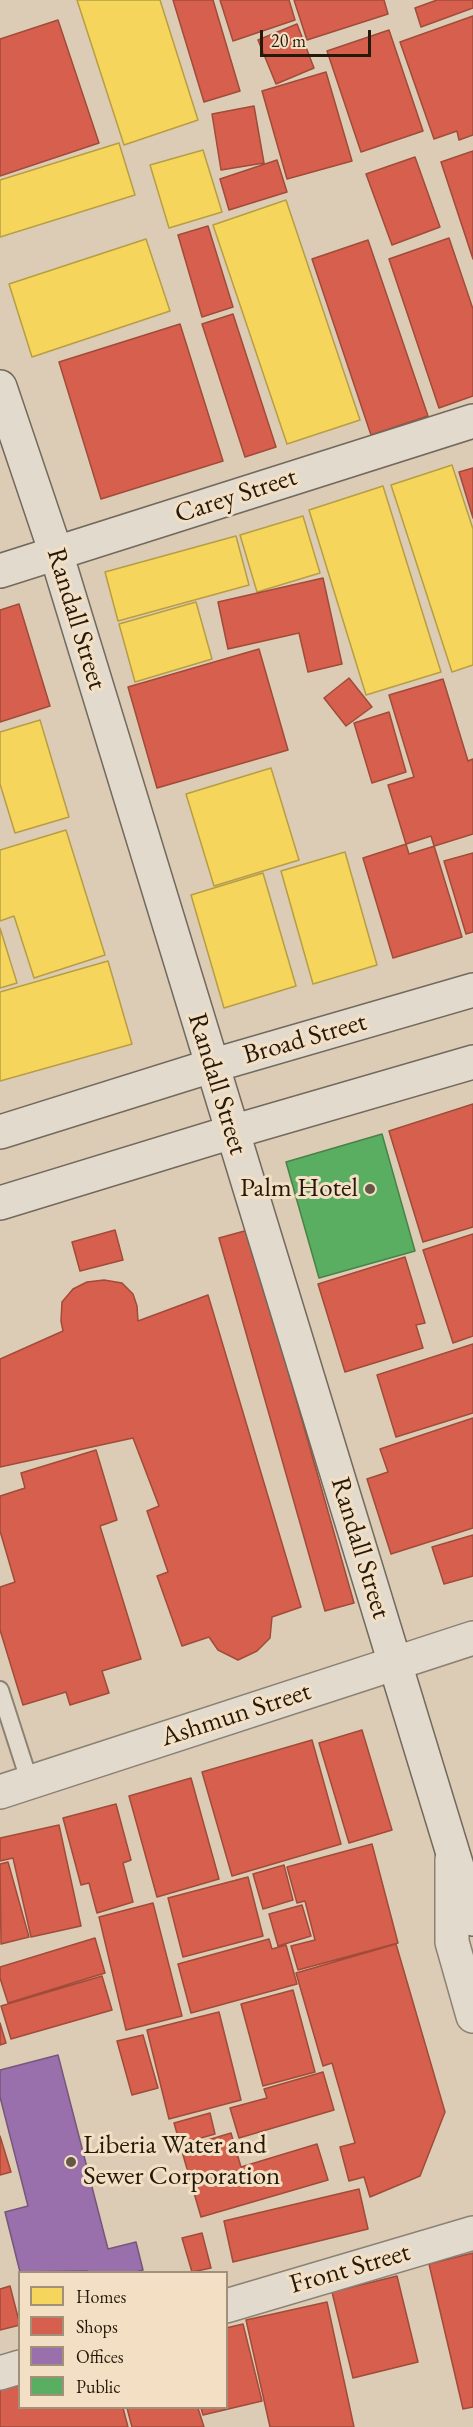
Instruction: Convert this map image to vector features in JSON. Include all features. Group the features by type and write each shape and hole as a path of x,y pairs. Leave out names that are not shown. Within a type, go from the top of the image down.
{"street":[{"name":"Randall Street","path":"0,387 56,553 473,1919"},
{"name":"Carey Street","path":"0,571 473,421"},
{"name":"Broad Street","path":"0,1132 211,1066 473,990"},
{"path":"0,1203 473,1062"},
{"name":"Ashmun Street","path":"15,1788 473,1638"},
{"path":"452,1854 452,1942 473,2016"},
{"name":"Front Street","path":"228,2305 469,2232"},
{"path":"0,2373 18,2368"}],"lane":[{"path":"0,1690 15,1788"}],"building: Homes":[{"path":"77,0 160,0 198,120 124,145"},
{"path":"119,143 135,195 0,237 0,180"},
{"path":"203,150 222,212 169,228 150,165"},
{"path":"286,200 360,420 287,444 213,225"},
{"path":"146,239 170,311 32,357 9,284"},
{"path":"452,465 473,529 473,665 452,672 391,485"},
{"path":"383,486 441,672 366,695 309,510"},
{"path":"303,516 320,573 257,592 240,535"},
{"path":"236,536 249,585 118,621 105,572"},
{"path":"196,602 212,659 135,682 119,624"},
{"path":"40,720 69,817 15,833 0,784 0,732"},
{"path":"271,768 299,860 214,886 186,794"},
{"path":"66,830 105,955 34,978 14,916 0,921 0,850"},
{"path":"345,852 377,965 313,984 281,871"},
{"path":"263,873 296,986 224,1008 191,895"},
{"path":"0,928 17,983 0,988"},
{"path":"108,961 132,1044 0,1081 0,992"}],"building: Shops":[{"path":"173,0 213,0 240,91 204,102"},
{"path":"220,0 289,0 295,20 233,41"},
{"path":"294,0 384,0 388,14 307,40"},
{"path":"437,0 473,0 473,8 421,27 415,8"},
{"path":"473,16 473,135 459,140 457,131 434,139 400,42"},
{"path":"58,20 99,143 0,176 0,39"},
{"path":"297,24 314,68 276,84 258,40"},
{"path":"389,30 423,131 361,152 327,51"},
{"path":"326,72 352,161 287,179 262,91"},
{"path":"254,106 264,163 221,170 212,114"},
{"path":"473,151 473,259 441,162"},
{"path":"415,157 440,227 392,245 366,174"},
{"path":"277,160 287,192 229,210 220,179"},
{"path":"208,226 233,307 202,317 178,235"},
{"path":"449,238 473,309 473,396 439,408 389,259"},
{"path":"368,240 428,416 371,435 312,259"},
{"path":"233,314 276,447 245,457 202,324"},
{"path":"180,324 223,461 101,499 59,362"},
{"path":"473,468 473,518 459,472"},
{"path":"323,578 342,664 308,672 299,633 228,649 218,602"},
{"path":"19,604 50,706 0,722 0,610"},
{"path":"259,649 288,750 157,788 128,687"},
{"path":"349,678 372,707 346,726 324,698"},
{"path":"443,679 468,761 473,759 473,834 409,854 388,785 414,777 389,695"},
{"path":"389,712 406,772 372,783 354,723"},
{"path":"431,836 462,937 393,958 363,858"},
{"path":"473,853 473,932 466,934 444,861"},
{"path":"473,1104 473,1227 423,1242 389,1131"},
{"path":"115,1230 123,1260 80,1271 72,1242"},
{"path":"248,1230 354,1603 325,1611 219,1238"},
{"path":"473,1234 473,1336 453,1343 423,1250"},
{"path":"405,1257 425,1323 416,1325 423,1348 345,1372 318,1284"},
{"path":"104,1280 122,1283 133,1294 138,1321 208,1295 301,1607 272,1617 270,1638 257,1651 238,1660 218,1650 209,1637 182,1646 157,1576 168,1572 147,1511 159,1506 133,1438 0,1467 0,1359 63,1331 62,1302 73,1289 87,1282"},
{"path":"473,1344 473,1413 396,1437 377,1375"},
{"path":"473,1418 473,1528 391,1554 367,1479 388,1472 380,1449"},
{"path":"96,1450 117,1520 100,1526 141,1659 102,1671 109,1693 70,1705 66,1692 23,1705 0,1630 0,1587 15,1582 0,1531 0,1496 25,1488 21,1473"},
{"path":"473,1535 473,1576 444,1584 432,1547"},
{"path":"362,1730 392,1830 349,1843 319,1743"},
{"path":"312,1740 341,1844 232,1876 202,1772"},
{"path":"191,1778 219,1879 157,1897 129,1796"},
{"path":"116,1804 131,1860 123,1863 133,1902 97,1913 89,1883 81,1885 63,1818"},
{"path":"59,1825 81,1926 31,1937 13,1858 0,1861 0,1838"},
{"path":"372,1844 398,1943 298,1970 291,1946 315,1940 305,1901 297,1903 287,1867"},
{"path":"8,1862 29,1937 1,1944 0,1864"},
{"path":"284,1865 293,1900 263,1909 253,1874"},
{"path":"248,1877 263,1936 183,1957 168,1898"},
{"path":"153,1903 182,2016 126,2030 99,1917"},
{"path":"302,1905 311,1936 278,1946 269,1914"},
{"path":"95,1938 105,1973 8,2003 0,1978 0,1967"},
{"path":"269,1939 272,1949 286,1945 297,1984 191,2013 178,1964"},
{"path":"396,1944 445,2112 420,2176 370,2197 364,2177 349,2181 340,2147 355,2143 332,2063 323,2066 296,1973"},
{"path":"102,1976 112,2010 11,2039 1,2006"},
{"path":"293,1990 315,2072 263,2086 241,2004"},
{"path":"219,2012 241,2100 169,2119 147,2030"},
{"path":"0,2023 6,2043 0,2045"},
{"path":"143,2035 158,2088 132,2095 117,2041"},
{"path":"323,2072 334,2110 239,2138 230,2108 267,2098 264,2089"},
{"path":"210,2113 215,2134 180,2144 174,2123"},
{"path":"231,2133 241,2167 317,2144 328,2180 201,2217 181,2148"},
{"path":"0,2136 11,2172 0,2175"},
{"path":"359,2189 368,2229 233,2262 224,2221"},
{"path":"202,2233 211,2268 192,2271 182,2238"},
{"path":"473,2253 473,2407 463,2409 429,2264"},
{"path":"397,2276 418,2362 353,2378 332,2292"},
{"path":"10,2286 18,2326 0,2330 0,2289"},
{"path":"327,2302 354,2427 270,2427 246,2320"},
{"path":"243,2324 262,2401 203,2415 201,2409 228,2409 228,2328"},
{"path":"18,2373 18,2409 123,2409 128,2427 0,2427 0,2378"},
{"path":"127,2409 198,2409 204,2427 132,2427"}],"building: Offices":[{"path":"58,2055 108,2249 136,2242 143,2270 20,2271 5,2212 28,2206 0,2097 0,2070"}],"building: Public":[{"name":"Palm Hotel","path":"382,1134 415,1251 319,1278 286,1162"}],"place":[{"name":"Palm Hotel","path":"370,1189"},
{"name":"Liberia Water and Sewer Corporation","path":"71,2162"}]}
